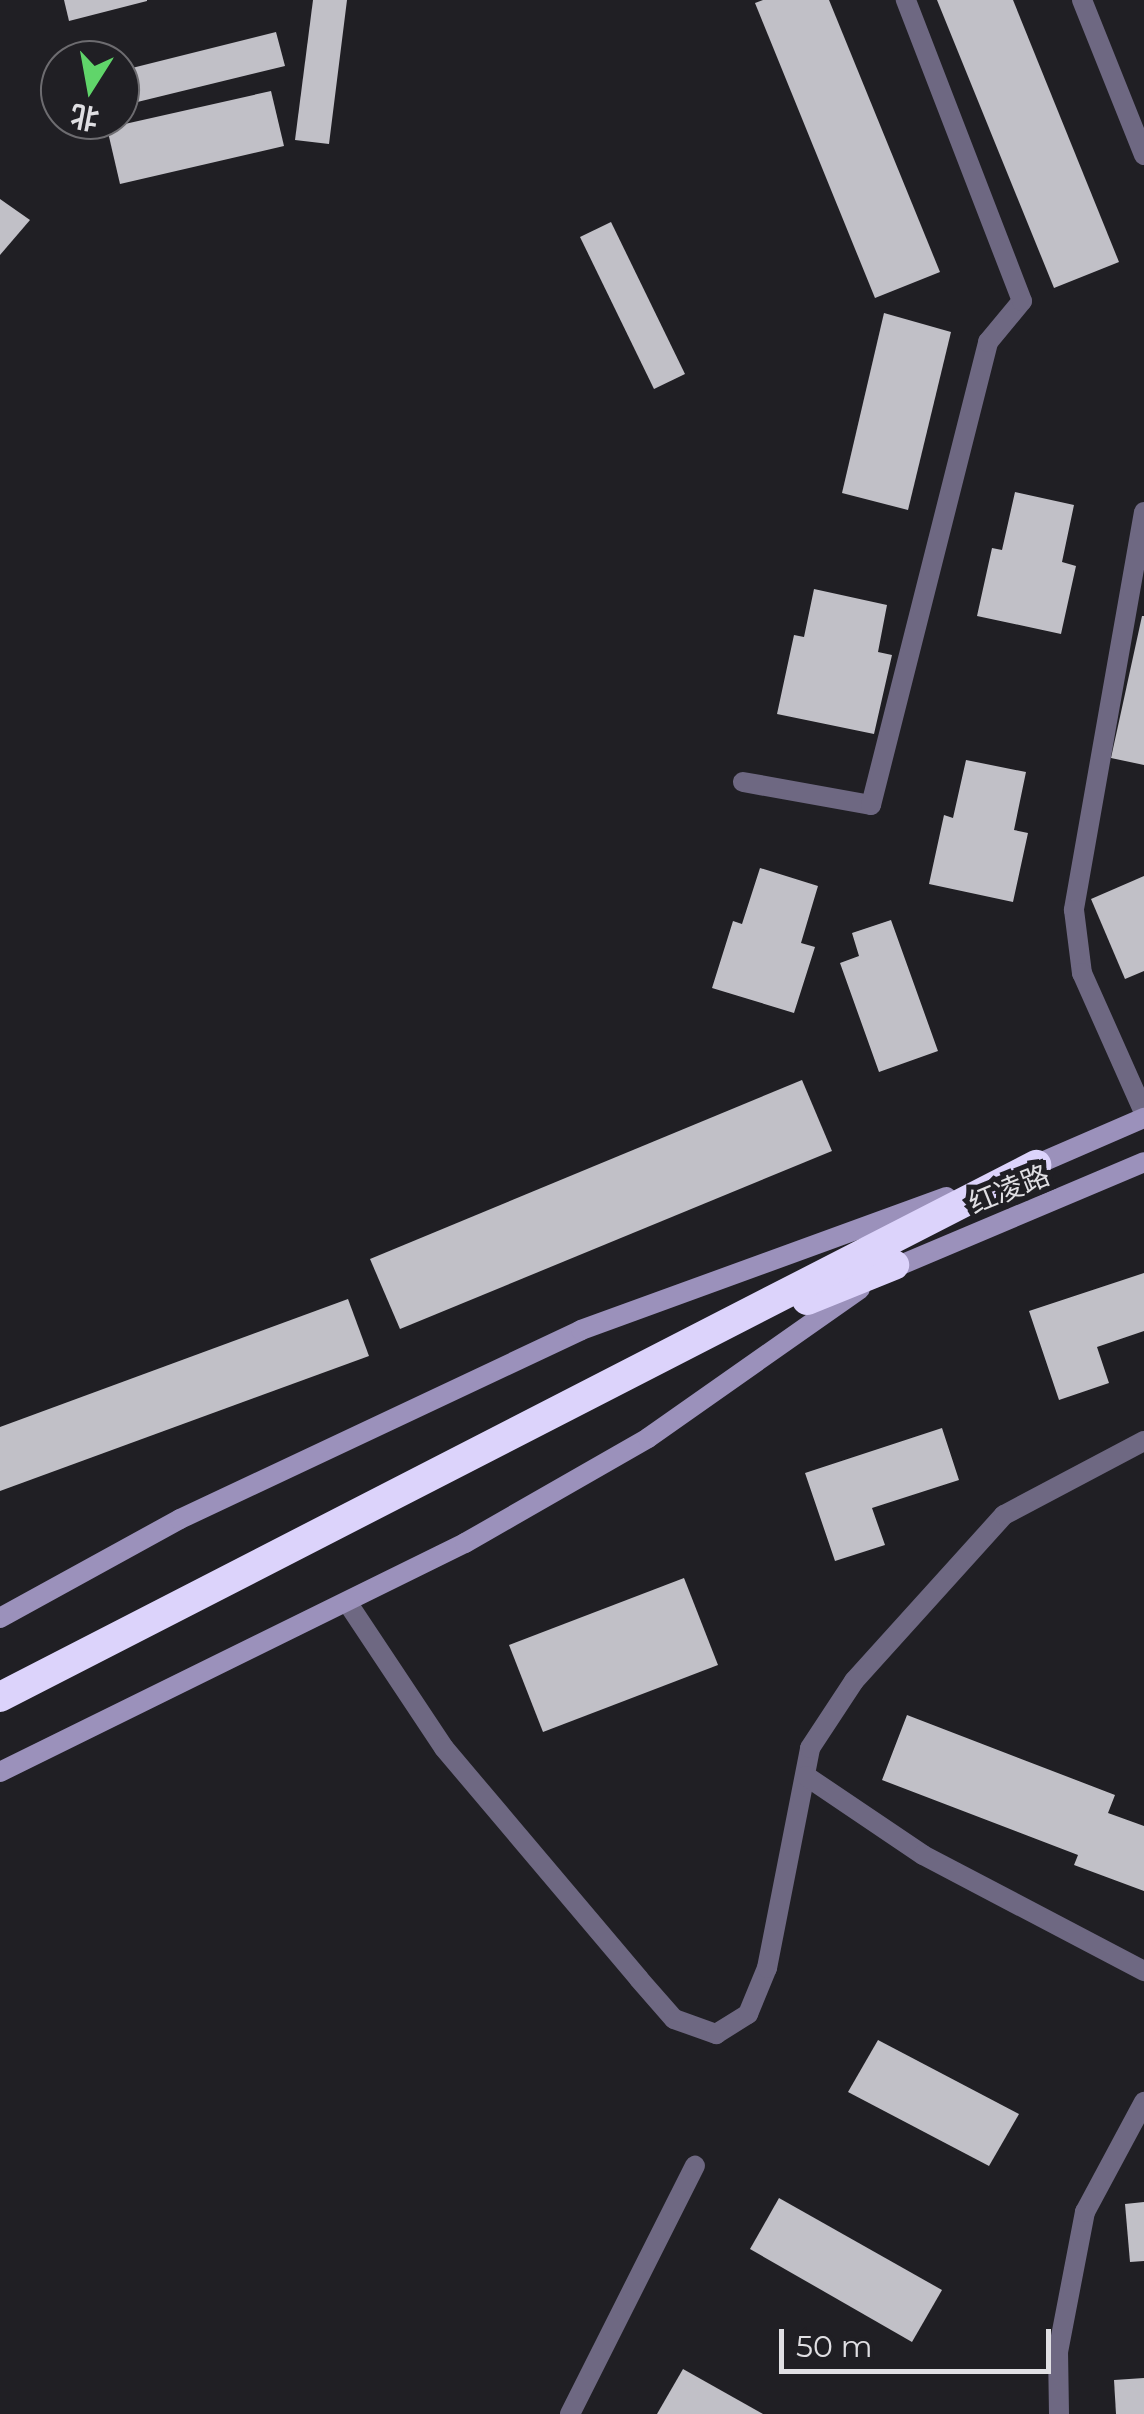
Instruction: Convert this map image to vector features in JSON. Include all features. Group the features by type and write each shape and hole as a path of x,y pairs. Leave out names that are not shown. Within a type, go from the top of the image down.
{"highway":[{"path":"0,1697 226,1586 601,1384 1036,1165"},
{"path":"601,1384 894,1265"},
{"path":"0,1677 226,1586"}],"main road":[{"name":"红凌路","path":"0,1618 180,1519 580,1330 1036,1165 1144,1115"},
{"name":"红凌路","path":"0,1772 347,1602 648,1438 894,1265 1144,1162"}],"street":[{"path":"743,782 872,805 988,342 1022,300 906,0"},
{"path":"1082,0 1144,155"},
{"path":"1144,512 1074,910 1082,973 1144,1115"},
{"path":"347,1602 444,1748 674,2019 716,2034 748,2014 767,1968 810,1748 854,1681 1004,1516 1144,1441"},
{"path":"806,1776 923,1855 1144,1971"},
{"path":"1059,2414 1058,2352 1086,2212 1144,2102"},
{"path":"570,2414 695,2166"}],"building":[{"path":"64,0 147,0 147,1 69,21"},
{"path":"313,0 347,0 329,144 295,140"},
{"path":"829,0 940,272 875,298 755,3"},
{"path":"937,0 1013,0 1119,262 1054,288"},
{"path":"276,32 285,66 140,101 140,66"},
{"path":"271,91 284,146 120,184 110,140 140,140 140,121"},
{"path":"0,199 30,220 0,255"},
{"path":"611,222 685,374 654,389 580,237"},
{"path":"884,313 951,332 908,510 842,493"},
{"path":"1015,492 1074,505 1062,562 1076,566 1061,634 977,616 992,548 1002,550"},
{"path":"814,589 887,605 878,652 892,655 874,734 777,714 794,635 804,637"},
{"path":"1144,616 1144,765 1111,758"},
{"path":"966,760 1026,772 1014,830 1028,833 1013,902 929,884 944,815 953,818"},
{"path":"760,868 818,886 801,943 815,947 794,1013 712,988 733,921 742,924"},
{"path":"1144,876 1144,971 1125,979 1091,899"},
{"path":"891,920 938,1051 879,1072 840,963 859,956 852,933"},
{"path":"802,1080 832,1151 400,1329 370,1259"},
{"path":"1144,1273 1144,1331 1097,1347 1109,1383 1059,1400 1029,1311"},
{"path":"348,1299 369,1356 0,1491 0,1427"},
{"path":"942,1428 959,1480 872,1508 885,1545 835,1561 805,1473"},
{"path":"684,1578 718,1665 543,1732 509,1645"},
{"path":"907,1715 1115,1795 1108,1813 1144,1826 1144,1891 1074,1865 1078,1855 882,1780"},
{"path":"878,2040 1019,2114 989,2166 848,2092"},
{"path":"779,2198 942,2290 912,2342 750,2249"},
{"path":"1144,2202 1144,2261 1130,2262 1125,2204"},
{"path":"683,2369 763,2414 657,2414"},
{"path":"1144,2378 1144,2414 1116,2414 1114,2380"}]}
